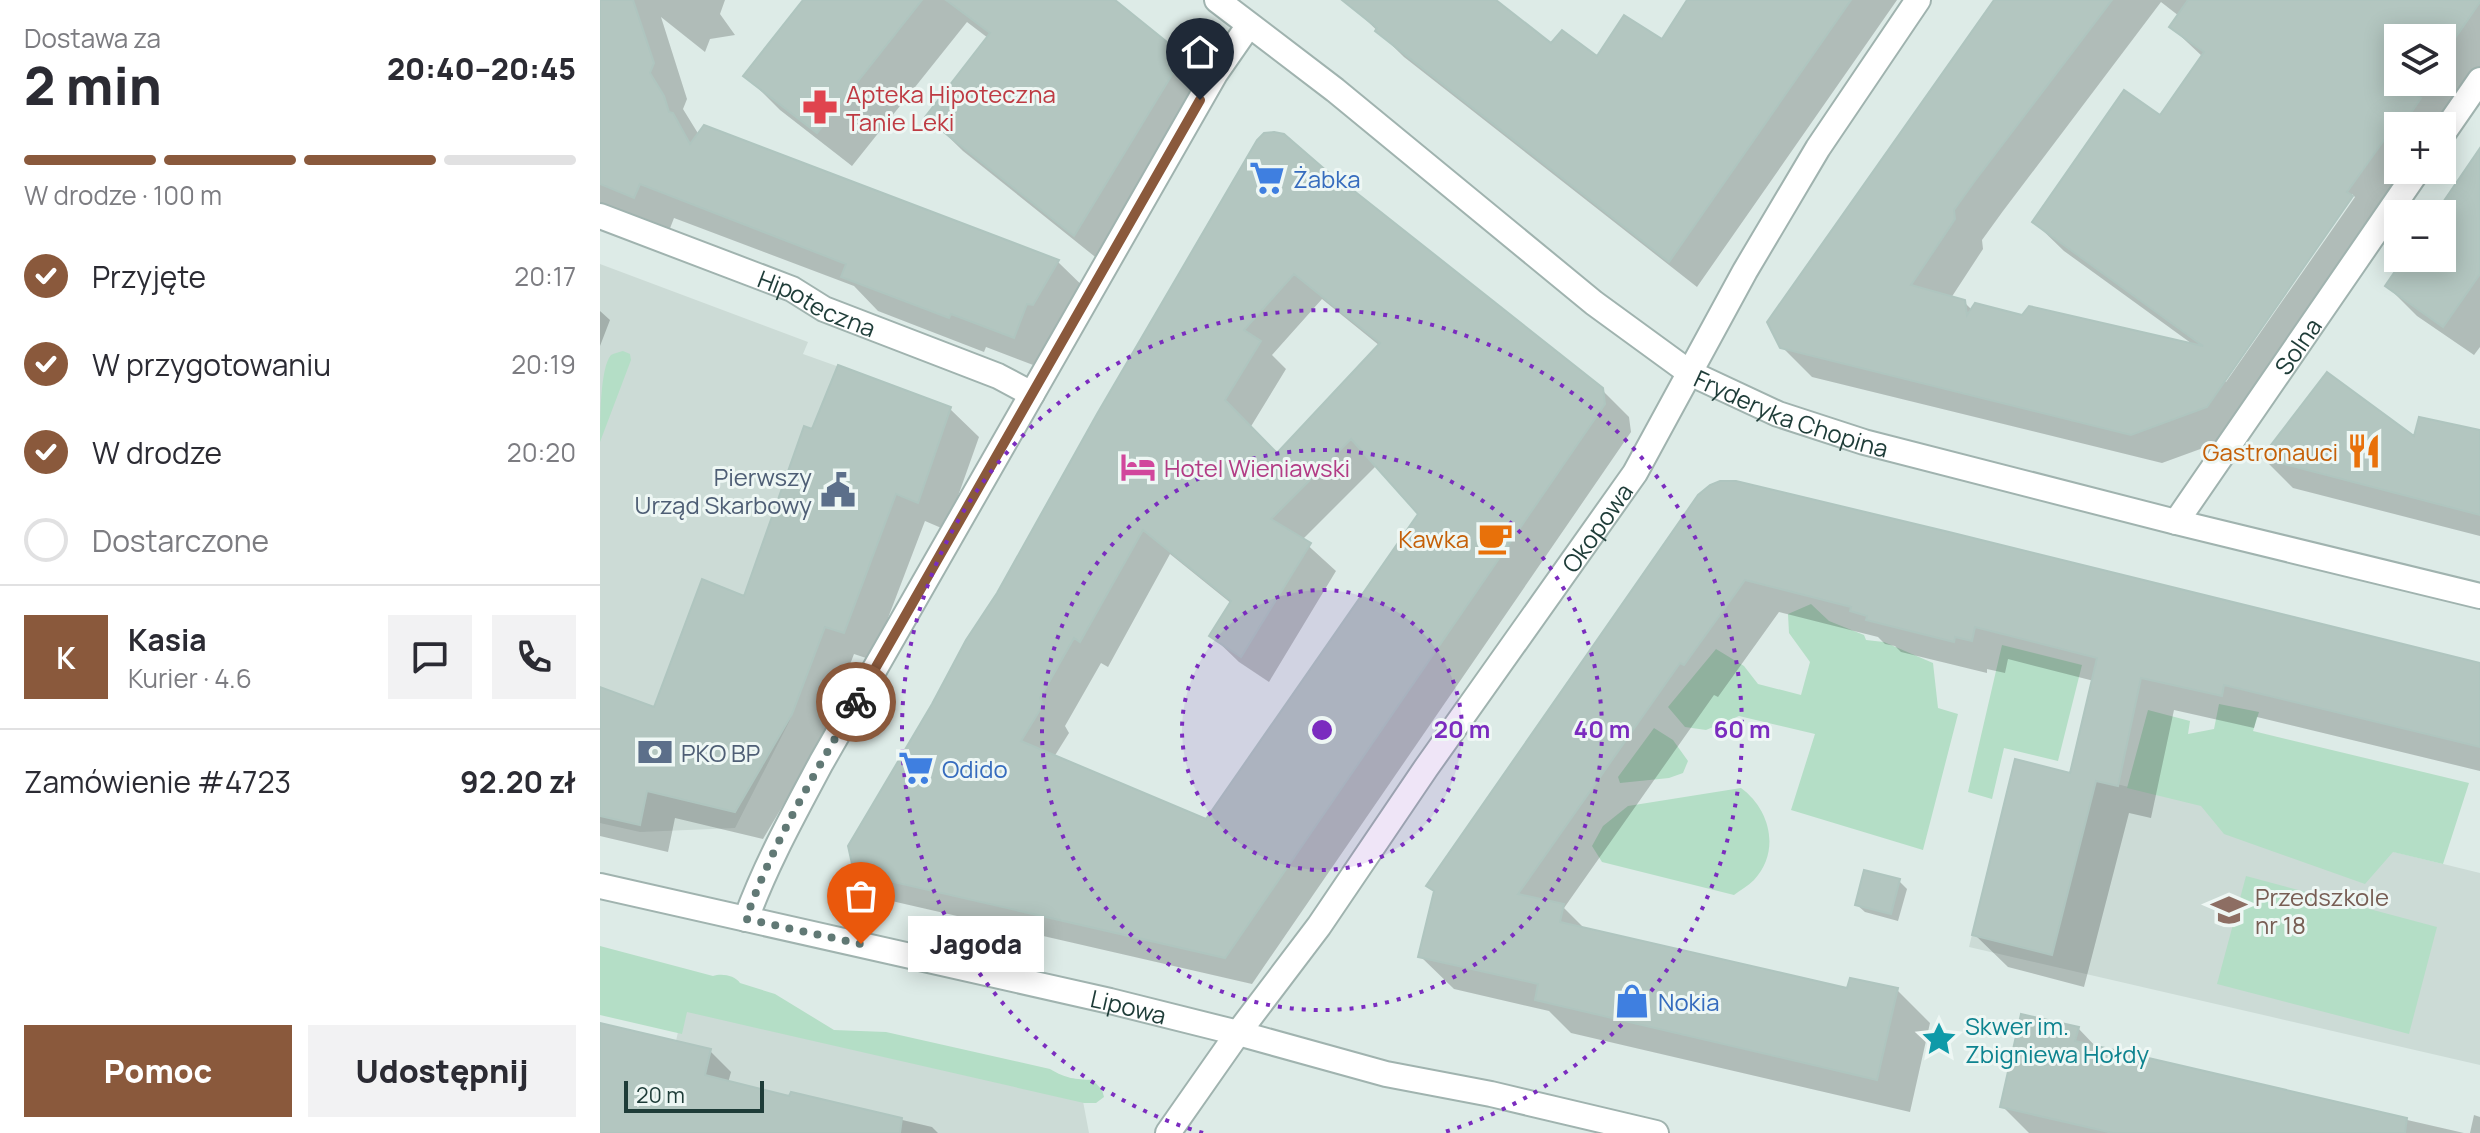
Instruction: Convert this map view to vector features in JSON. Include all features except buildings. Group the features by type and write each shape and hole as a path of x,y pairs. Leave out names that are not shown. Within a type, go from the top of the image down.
{"street":[{"name":"Fryderyka Chopina","path":"1217,0 1335,90 1594,303 1690,373 1778,414 1864,442 2480,596"},
{"name":"Okopowa","path":"1168,1133 1319,926 1426,768 1635,473 1745,271 1818,148 1918,0"},
{"path":"746,919 760,879 821,763 1215,74 1249,25"},
{"path":"2456,115 2480,80"},
{"name":"Solna","path":"2176,522 2408,184"},
{"name":"Hipoteczna","path":"600,216 792,289 824,309 998,376 1032,394"},
{"name":"Lipowa","path":"600,886 1022,981 1238,1033 1386,1074 1491,1094 1656,1133"}],"shaded area":[{"path":"600,264 808,342 803,354 951,407 918,503 896,495 844,633 825,627 789,722 735,828 640,832 600,823"},
{"name":"Przedszkole nr 18","path":"2015,759 2480,873 2480,1065 1969,947"},
{"path":"684,1005 1082,1096 1089,1133 600,1133 676,1041"}],"green space":[{"path":"623,351 630,354 631,360 600,442 601,396 607,361 611,355"},
{"path":"1811,604 1829,621 1864,635 1866,640 1884,642 1933,663 1938,708 1958,714 1923,850 1791,810 1815,734 1739,716 1706,730 1685,727 1668,707 1716,649 1744,666 1758,684 1801,695 1810,662 1789,633 1788,614"},
{"path":"2002,645 2082,665 2058,761 2004,748 1992,799 1968,792"},
{"path":"2219,704 2259,712 2253,731 2469,783 2443,864 2393,852 2365,884 2224,834 2201,806 2127,788 2148,710 2190,721 2188,734 2214,729"},
{"path":"1654,728 1673,740 1688,761 1683,773 1669,778 1620,783 1618,777"},
{"path":"1741,788 1759,807 1765,819 1769,844 1762,869 1754,880 1734,895 1602,862 1592,846 1603,826 1628,806"},
{"path":"2246,876 2437,927 2409,1034 2217,984"},
{"path":"600,946 713,976 731,976 740,983 775,994 834,1030 886,1032 1050,1069 1071,1078 1093,1080 1104,1097 1096,1103 1084,1103 687,1012 682,1034 600,1015"}],"way so far":[{"path":"856,702 774,850 746,919 861,944"}],"place":[{"name":"Apteka Hipoteczna Tanie Leki","path":"820,107"},
{"name":"Żabka","path":"1267,178"},
{"name":"Gastronauci","path":"2364,451"},
{"name":"Hotel Wieniawski","path":"1138,467"},
{"name":"Pierwszy Urząd Skarbowy","path":"838,490"},
{"name":"Kawka","path":"1495,538"},
{"name":"PKO BP","path":"655,752"},
{"name":"Odido","path":"916,768"},
{"name":"Przedszkole nr 18","path":"2229,910"},
{"name":"Jagoda","path":"861,944"},
{"name":"Nokia","path":"1632,1001"},
{"name":"Skwer im. Zbigniewa Hołdy","path":"1939,1039"}],"route":[{"path":"856,702 1200,100"}]}
